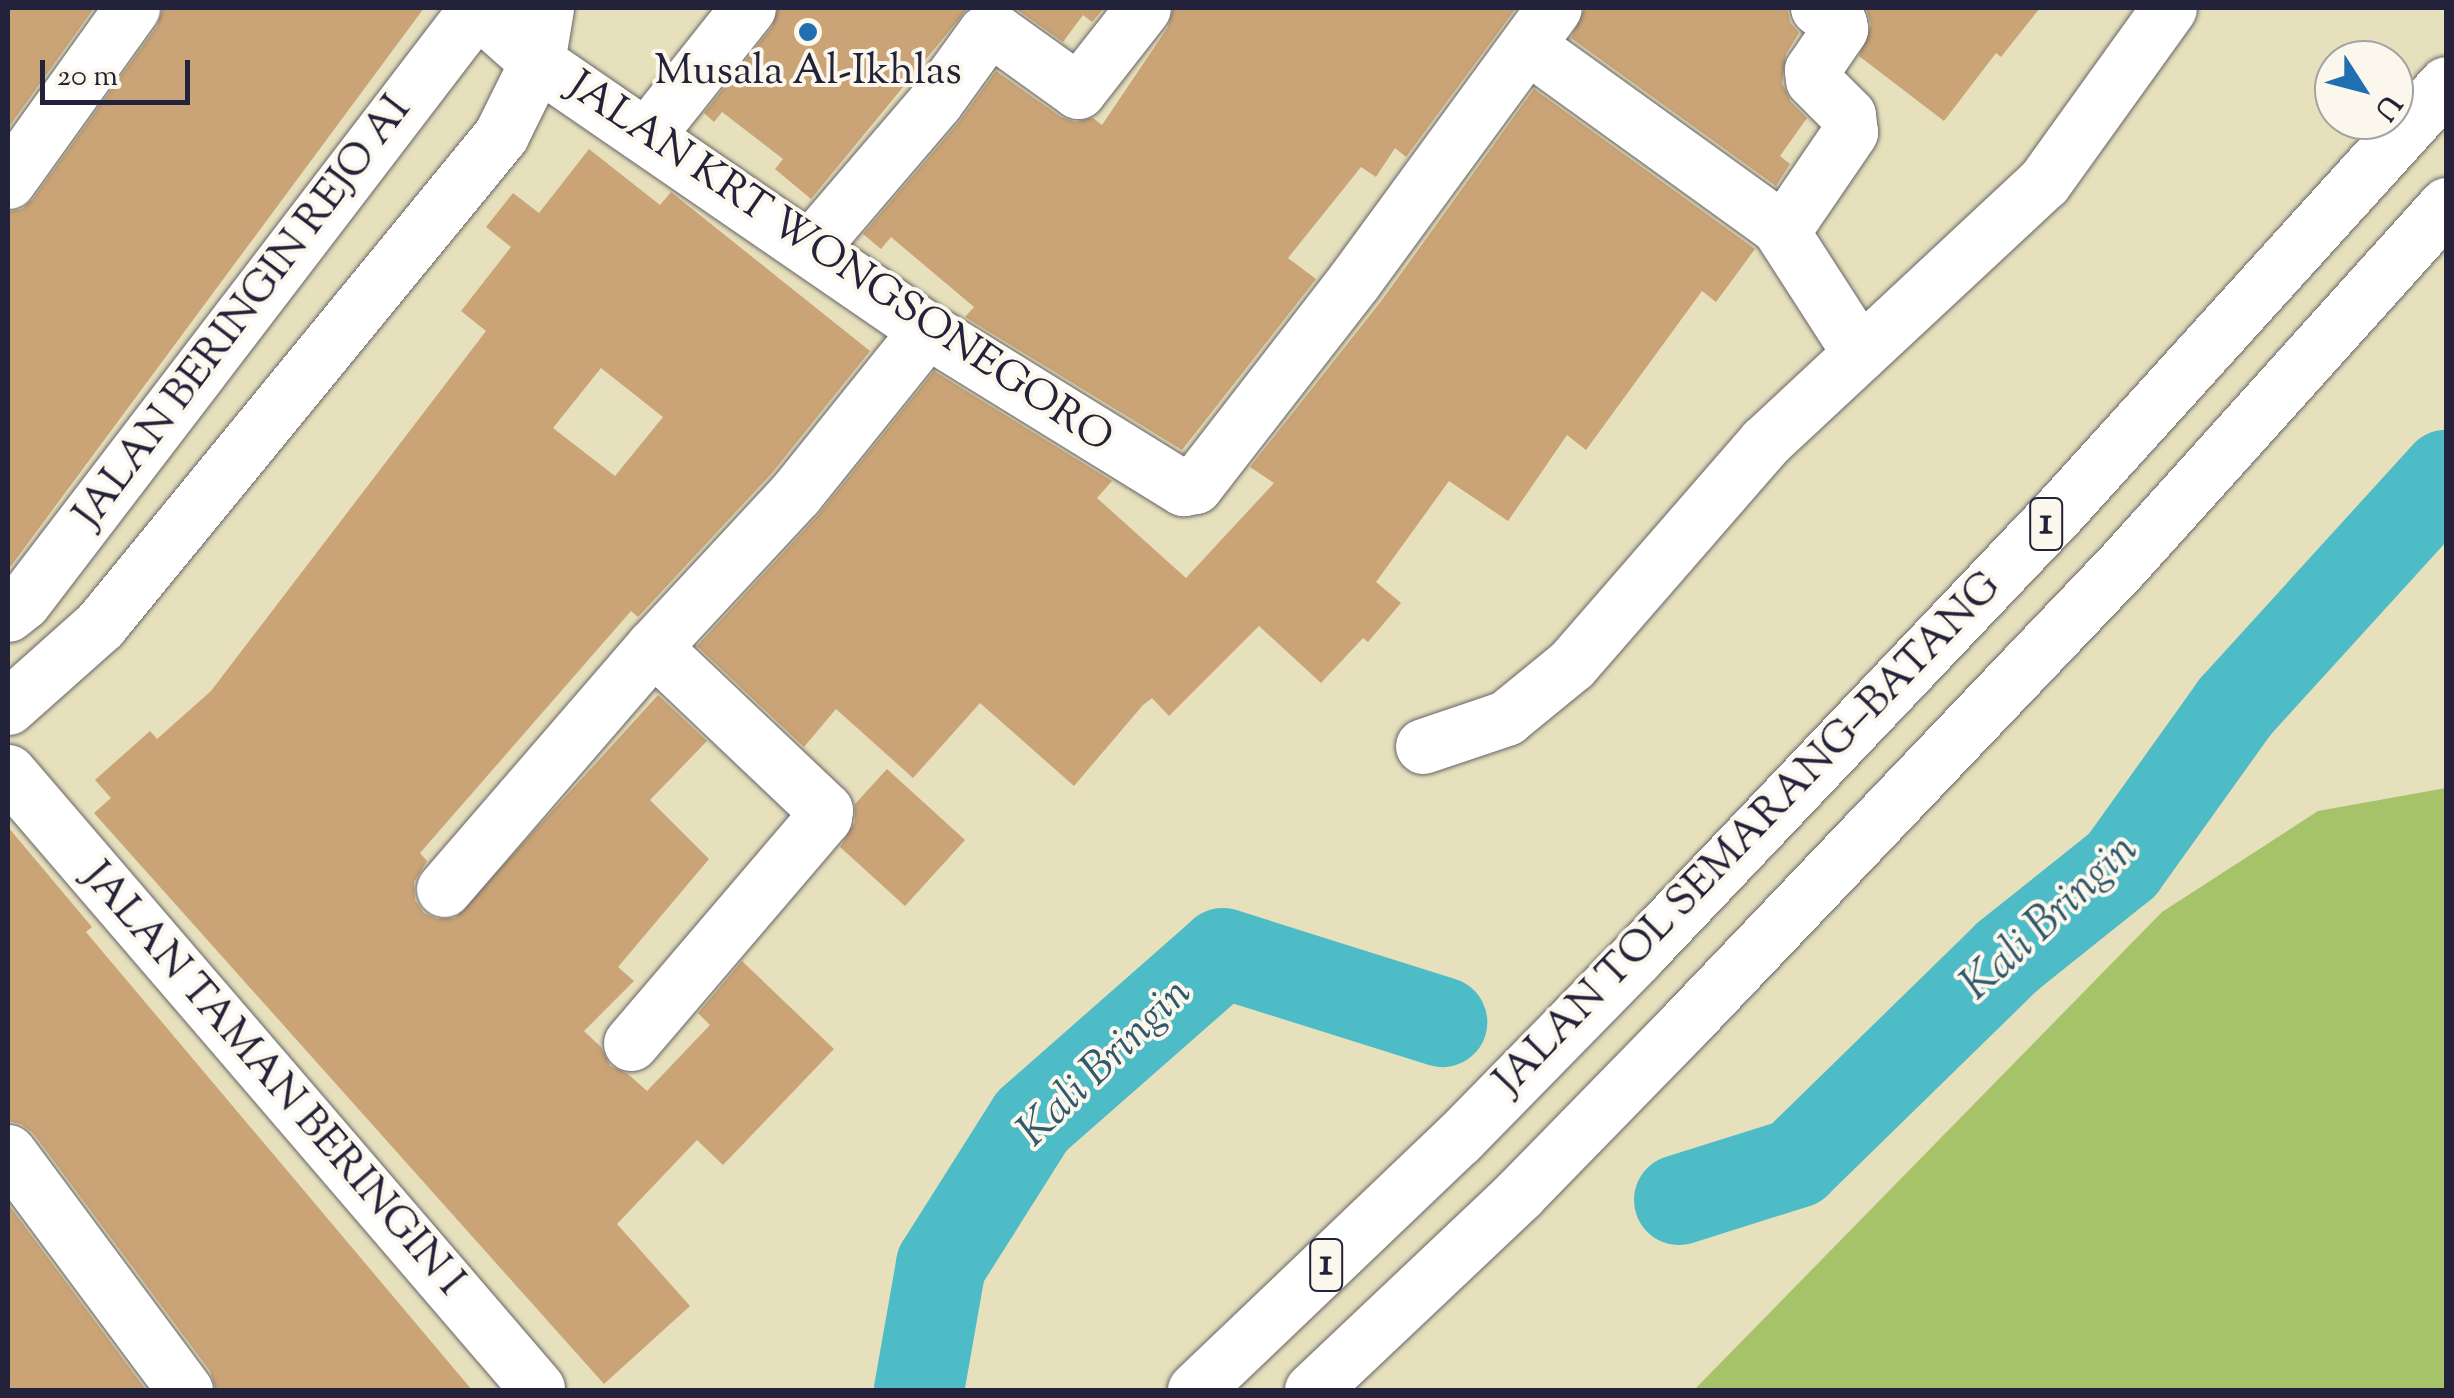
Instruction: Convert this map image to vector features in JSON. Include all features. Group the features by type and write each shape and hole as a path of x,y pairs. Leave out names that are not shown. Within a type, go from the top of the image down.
{"main road":[{"path":"8,181 132,8"},
{"path":"477,8 537,62"},
{"name":"JALAN BERINGIN REJO AI","path":"8,614 23,602 477,8"},
{"path":"537,62 546,8"},
{"path":"647,135 748,8"},
{"path":"810,248 935,102 985,33 996,32 1078,91 1143,8"},
{"path":"1778,226 1788,223 1850,132 1848,115 1813,80 1812,70 1840,30 1840,23 1818,8"},
{"path":"1422,746 1506,718 1572,664 1765,442 2044,182 2169,8"},
{"path":"1541,27 1778,226 1860,353"},
{"name":"JALAN KRT WONGSONEGORO","path":"8,707 100,625 187,522 501,135 537,62 927,330 1174,486 1195,486 1541,27"},
{"name":"JALAN TOL SEMARANG–BATANG","path":"1195,1390 1458,1139 1637,956 2074,494 2446,84"},
{"name":"JALAN TOL SEMARANG–BATANG","path":"1312,1390 1519,1194 1683,1026 2123,564 2446,206"},
{"path":"444,889 653,647 796,493 927,330"},
{"path":"631,1044 824,818 825,810 653,647"},
{"name":"JALAN TAMAN BERINGIN I","path":"8,772 537,1388"},
{"path":"8,1152 186,1390"}],"green space":[{"path":"2446,788 2446,1390 1694,1390 2162,912 2318,811"}],"building":[{"path":"8,8 94,8 8,128"},
{"path":"163,8 424,8 8,570 8,212 22,209 33,199 157,26"},
{"path":"778,8 968,8 811,199 775,169 783,159 722,112 714,122 704,113 772,27"},
{"path":"1015,8 1104,8 1092,22 1083,15 1063,42"},
{"path":"1173,8 1516,8 1406,157 1395,148 1376,177 1361,167 1288,258 1316,279 1182,450 965,317 974,307 891,237 881,249 863,234 959,122 996,71 1061,117 1075,122 1093,118 1102,125 1168,27"},
{"path":"1585,8 1787,8 1790,22 1799,33 1786,54 1782,83 1791,102 1807,118 1780,156 1790,164 1776,186 1571,38"},
{"path":"1866,8 2040,8 2001,57 1996,53 1944,121 1859,56 1871,25"},
{"path":"1534,89 1755,249 1716,302 1702,291 1586,450 1567,435 1508,521 1449,481 1376,582 1401,603 1368,642 1363,638 1321,683 1259,626 1169,716 1152,698 1143,705 1074,786 980,703 913,778 836,709 804,747 697,646 819,514 934,371 1112,481 1097,498 1186,578 1274,483 1250,467 1382,300"},
{"path":"589,149 660,205 671,192 870,351 772,473 638,617 631,611 420,853 427,861 414,882 415,900 424,913 437,919 455,918 658,695 707,741 650,800 709,859 618,967 634,981 584,1031 601,1047 610,1066 628,1074 647,1091 710,1025 698,1013 742,961 834,1049 723,1165 697,1140 617,1224 690,1306 604,1384 94,813 111,798 95,780 150,731 157,739 211,691 486,331 461,311 511,247 486,227 513,193 539,213","holes":["601,368 663,417 615,476 553,428"]},
{"path":"887,769 965,840 905,906 840,847 855,822 855,804"},
{"path":"8,827 92,927 86,932 472,1390 216,1390 210,1371 33,1133 8,1121"},
{"path":"8,1204 146,1390 8,1390"}],"waterway":[{"name":"Kali Bringin","path":"1679,1200 1796,1163 2008,956 2122,865 2235,707 2446,475"},
{"name":"Kali Bringin","path":"919,1390 941,1265 1032,1121 1223,953 1442,1022"}],"place":[{"name":"Musala Al-Ikhlas","path":"808,32"}]}
